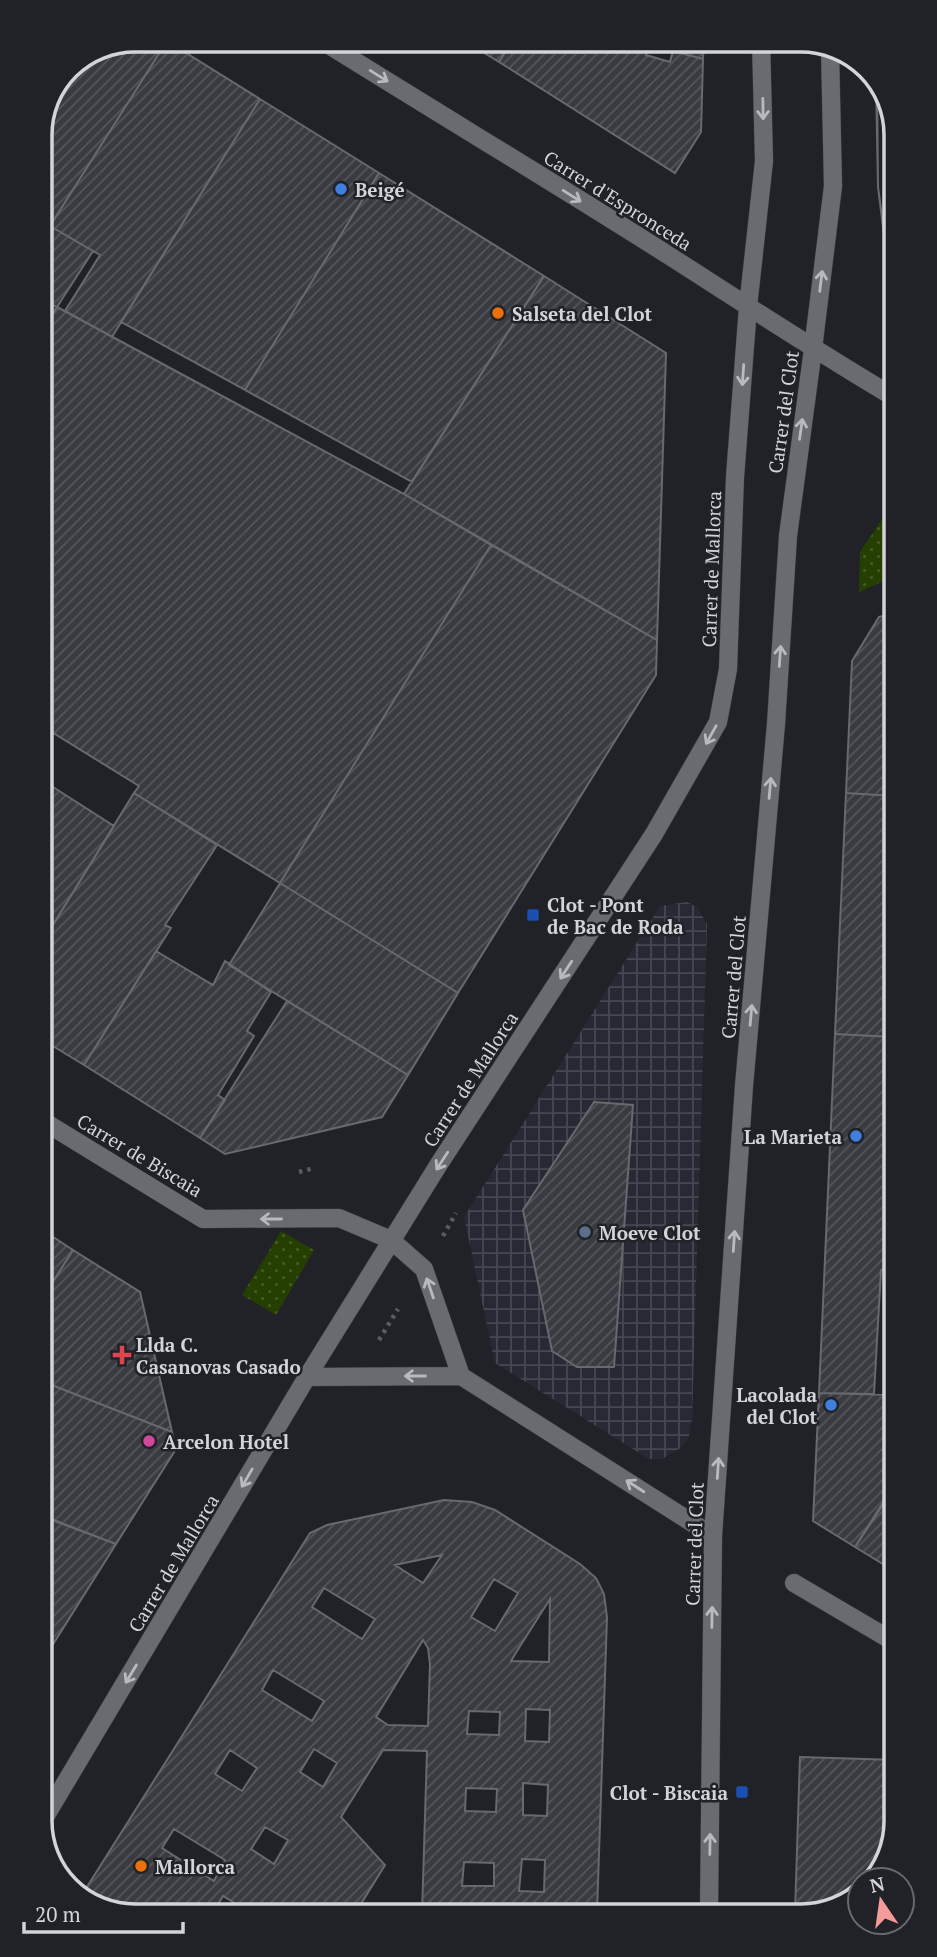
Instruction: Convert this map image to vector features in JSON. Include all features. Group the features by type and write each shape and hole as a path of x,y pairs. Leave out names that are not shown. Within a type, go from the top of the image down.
{"street":[{"name":"Carrer d'Espronceda","path":"341,52 884,391"},
{"path":"748,307 764,161 761,53"},
{"name":"Carrer del Clot","path":"709,1904 713,1536 744,1086 776,724 788,536 833,186 830,58"},
{"name":"Carrer de Mallorca","path":"52,1805 391,1240 654,834 718,722 728,669 735,477 748,307"},
{"name":"Carrer de Biscaia","path":"52,1127 203,1219 339,1218 391,1240 424,1269 461,1376"},
{"path":"307,1377 461,1376 713,1536"},
{"path":"794,1583 884,1636"}],"path":[{"path":"299,1172 314,1168"},
{"path":"356,1377 460,1207"}],"shaded area":[{"path":"687,902 697,907 707,924 692,1419 689,1436 682,1447 662,1459 649,1459 495,1363 464,1217 660,906"}],"green space":[{"path":"884,516 884,581 859,592 860,552"},
{"path":"281,1231 314,1250 276,1315 242,1295"}],"building":[{"path":"160,52 53,221 53,130 55,114 67,89 89,67 104,59 119,54"},
{"path":"160,52 185,52 260,99 112,337 65,311 100,255 53,228 53,221"},
{"path":"483,53 505,53 499,62"},
{"path":"505,53 647,53 646,55 670,62 673,53 680,53 703,59 701,132 675,173 499,62"},
{"path":"680,53 703,53 703,59"},
{"path":"260,99 379,173 245,390 121,322"},
{"path":"876,100 883,119 884,136 884,236 878,187"},
{"path":"877,102 883,119 884,136 884,232 878,187"},
{"path":"379,173 544,276 412,482 245,390"},
{"path":"53,228 93,251 57,307 53,305"},
{"path":"544,276 666,353 657,640 404,494"},
{"path":"57,307 404,494 491,545 280,883 134,793 139,786 53,733 53,313"},
{"path":"491,545 657,640 656,675 458,993 280,883"},
{"path":"884,616 884,795 846,793 852,661 879,617"},
{"path":"53,787 114,826 53,926"},
{"path":"134,793 217,845 165,925 171,928 84,1065 52,1046 53,926"},
{"path":"846,793 884,795 884,1036 835,1034"},
{"path":"280,883 458,993 408,1075 229,965"},
{"path":"156,951 213,985 225,961 271,992 247,1031 254,1036 218,1095 225,1100 200,1138 84,1065"},
{"path":"287,1001 408,1075 382,1117 225,1154 200,1138"},
{"path":"835,1034 884,1037 884,1270 881,1270 874,1394 819,1393"},
{"path":"594,1102 633,1105 614,1367 577,1367 552,1351 523,1210"},
{"path":"52,1236 73,1250 52,1283"},
{"path":"73,1250 140,1292 172,1432 52,1385 52,1283"},
{"path":"52,1385 172,1432 176,1449 116,1544 52,1520"},
{"path":"819,1393 884,1395 884,1503 855,1547 813,1521"},
{"path":"444,1500 472,1502 495,1510 580,1564 596,1578 604,1594 607,1617 597,1904 422,1904 427,1751 383,1750 341,1817 385,1865 361,1904 236,1904 223,1896 218,1904 130,1904 114,1902 86,1888 310,1533 327,1525","holes":["442,1555 423,1583 395,1565","494,1579 518,1593 495,1631 471,1617","324,1588 375,1619 362,1639 312,1607","550,1599 549,1662 511,1661","423,1640 428,1648 430,1664 428,1726 388,1725 376,1717","273,1670 324,1701 312,1721 262,1690","526,1709 550,1710 549,1742 525,1741","469,1711 500,1712 499,1735 467,1734","314,1749 337,1763 323,1787 300,1772","230,1750 257,1768 242,1791 215,1774","523,1783 548,1785 547,1816 523,1815","466,1788 497,1789 496,1812 465,1811","265,1827 288,1840 274,1864 251,1849","174,1829 225,1860 214,1881 162,1848","522,1859 545,1860 544,1892 519,1891","464,1862 494,1863 494,1886 462,1886"]},
{"path":"884,1501 884,1565 855,1547"},
{"path":"52,1519 116,1544 52,1646"},
{"path":"800,1757 884,1760 883,1838 876,1858 871,1866 846,1866 846,1891 818,1903 795,1904"}],"place":[{"name":"Beigé","path":"341,189"},
{"name":"Salseta del Clot","path":"498,313"},
{"name":"Clot - Pont de Bac de Roda","path":"533,915"},
{"name":"La Marieta","path":"856,1136"},
{"name":"Moeve Clot","path":"585,1232"},
{"name":"Llda C. Casanovas Casado","path":"122,1355"},
{"name":"Lacolada del Clot","path":"831,1405"},
{"name":"Arcelon Hotel","path":"149,1441"},
{"name":"Clot - Biscaia","path":"742,1792"},
{"name":"Mallorca","path":"141,1866"}]}
